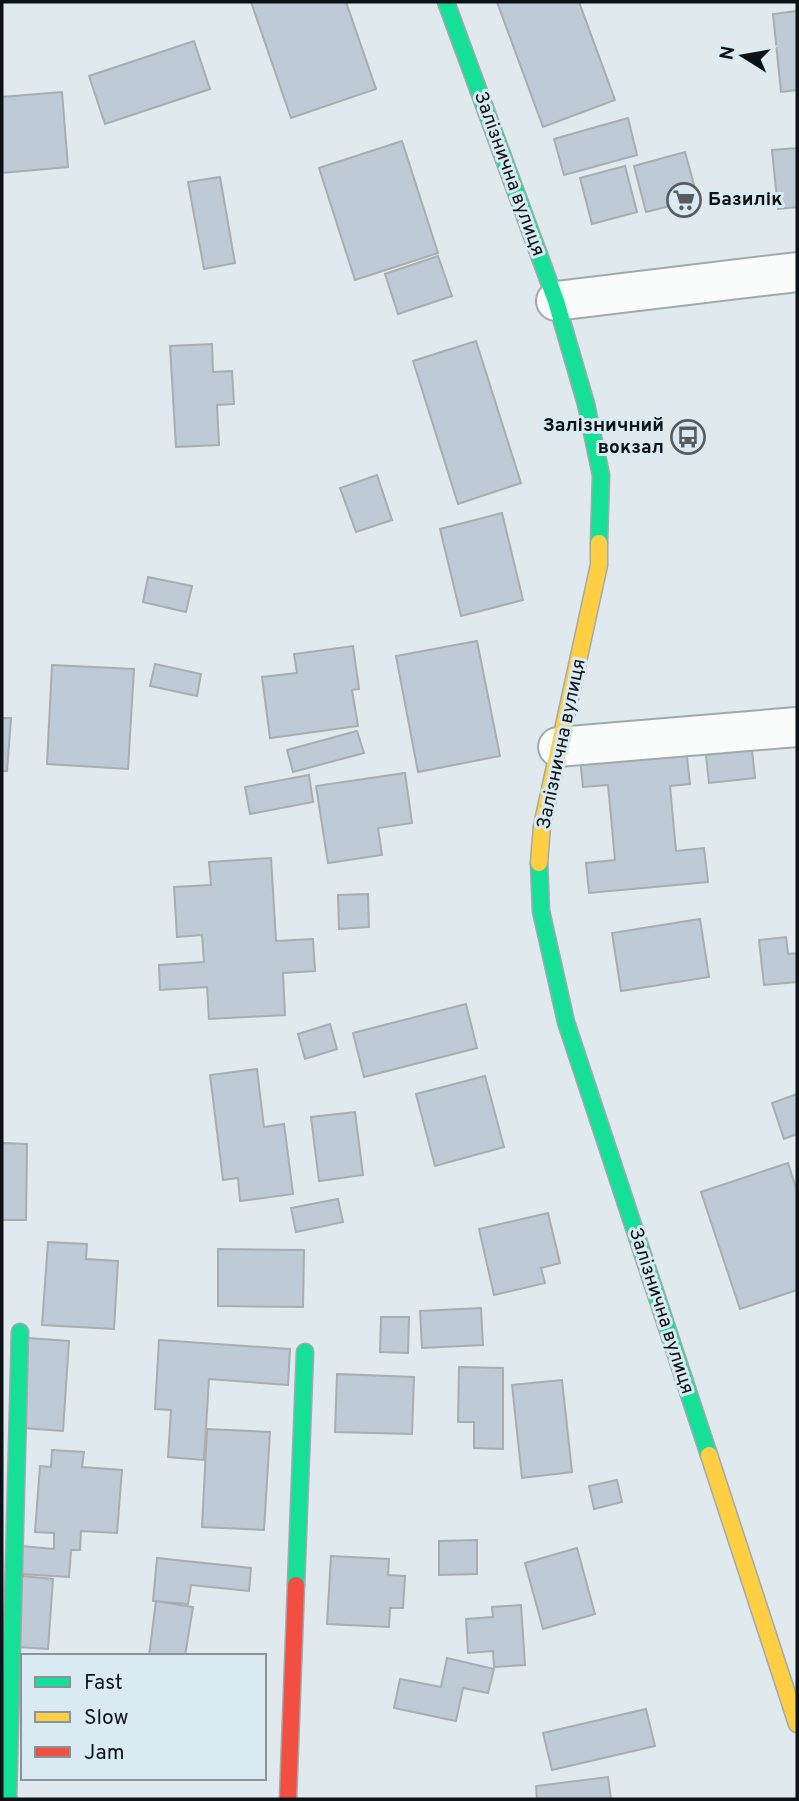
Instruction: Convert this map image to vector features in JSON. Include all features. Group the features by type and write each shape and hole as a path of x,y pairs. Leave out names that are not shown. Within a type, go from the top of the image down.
{"main road":[{"name":"Залізнична вулиця","path":"446,2 555,302 595,439 601,475 603,508 599,565 590,617 542,826 539,868 541,911 566,1022 797,1724"},
{"path":"8,1799 20,1332"},
{"path":"288,1799 305,1352"}],"street":[{"path":"555,302 797,272"},
{"path":"558,747 797,727"}],"building":[{"path":"251,2 346,2 376,89 291,118"},
{"path":"497,2 579,2 615,100 543,127"},
{"path":"797,11 797,90 781,92 773,14"},
{"path":"194,41 210,89 105,124 89,76"},
{"path":"62,92 68,167 2,173 2,97"},
{"path":"628,118 637,155 564,175 554,139"},
{"path":"402,141 438,253 355,280 319,168"},
{"path":"797,148 797,207 778,209 772,150"},
{"path":"685,152 698,199 646,212 634,166"},
{"path":"625,166 637,212 592,224 580,178"},
{"path":"220,177 235,263 204,269 188,182"},
{"path":"438,256 452,296 398,314 385,274"},
{"path":"476,341 521,483 458,504 413,361"},
{"path":"212,344 213,372 232,371 234,404 217,405 219,445 176,447 170,346"},
{"path":"377,475 392,520 356,532 340,488"},
{"path":"502,513 523,600 461,616 440,529"},
{"path":"148,577 192,586 186,612 143,602"},
{"path":"477,641 500,756 418,772 396,656"},
{"path":"353,646 359,689 352,690 358,726 270,738 262,677 297,673 294,654"},
{"path":"155,664 201,674 197,696 150,686"},
{"path":"52,665 134,669 128,769 47,764"},
{"path":"2,718 11,718 7,771 2,771"},
{"path":"357,731 364,753 293,772 287,750"},
{"path":"686,748 690,784 670,786 676,851 704,848 708,882 589,893 586,863 615,860 608,785 583,787 580,758"},
{"path":"752,750 755,778 709,783 706,755"},
{"path":"405,773 412,823 378,828 382,855 328,863 316,786"},
{"path":"309,775 313,802 250,814 245,787"},
{"path":"271,858 276,941 313,939 315,971 283,973 285,1015 209,1019 207,987 160,990 159,965 204,962 202,935 177,937 174,887 211,885 209,862"},
{"path":"368,894 369,927 339,929 338,895"},
{"path":"700,919 709,977 621,991 612,933"},
{"path":"786,937 788,954 797,953 797,982 764,985 759,940"},
{"path":"466,1004 477,1048 364,1077 353,1033"},
{"path":"330,1024 337,1049 305,1059 298,1034"},
{"path":"257,1069 264,1127 284,1124 293,1194 240,1201 238,1178 223,1180 210,1075"},
{"path":"485,1076 504,1147 435,1166 416,1094"},
{"path":"797,1094 797,1134 784,1139 772,1103"},
{"path":"355,1112 363,1175 319,1181 311,1117"},
{"path":"2,1143 27,1144 26,1220 2,1220"},
{"path":"788,1163 797,1191 797,1290 740,1309 701,1192"},
{"path":"338,1199 343,1222 296,1232 291,1208"},
{"path":"548,1213 560,1263 541,1268 545,1283 494,1295 479,1229"},
{"path":"48,1242 87,1244 86,1259 118,1261 114,1329 42,1325"},
{"path":"218,1249 304,1250 303,1307 218,1306"},
{"path":"481,1308 483,1345 422,1348 420,1311"},
{"path":"381,1317 409,1317 408,1353 380,1352"},
{"path":"28,1338 69,1341 63,1431 22,1428"},
{"path":"159,1340 290,1349 288,1385 209,1379 204,1460 168,1457 171,1410 155,1409"},
{"path":"459,1367 503,1368 503,1449 474,1448 474,1422 458,1422"},
{"path":"337,1374 414,1377 412,1434 335,1432"},
{"path":"562,1380 572,1472 522,1478 512,1385"},
{"path":"207,1429 270,1432 264,1530 202,1527"},
{"path":"52,1450 84,1452 82,1467 122,1470 117,1533 81,1531 80,1550 71,1550 69,1577 20,1574 22,1546 54,1549 54,1533 35,1532 40,1466 51,1467"},
{"path":"617,1480 622,1502 594,1509 589,1486"},
{"path":"477,1540 477,1574 439,1575 439,1541"},
{"path":"577,1548 595,1614 543,1629 525,1563"},
{"path":"331,1556 389,1559 388,1575 405,1576 403,1608 390,1608 389,1627 327,1624"},
{"path":"157,1558 251,1568 249,1591 191,1585 188,1604 153,1601"},
{"path":"22,1576 53,1579 48,1649 18,1647"},
{"path":"156,1601 193,1607 185,1654 149,1654"},
{"path":"521,1605 525,1665 494,1667 493,1651 468,1653 466,1619 493,1617 492,1607"},
{"path":"447,1658 494,1669 488,1693 463,1688 456,1721 394,1708 400,1679 441,1687"},
{"path":"646,1709 655,1746 552,1770 543,1733"},
{"path":"608,1777 611,1799 537,1799 536,1786"}],"traffic: fast":[{"path":"446,2 556,301 586,404 601,475 599,543"},
{"path":"539,863 541,911 566,1022 709,1455"},
{"path":"8,1799 20,1332"},
{"path":"296,1585 305,1352"}],"traffic: slow":[{"path":"539,863 542,826 599,565 599,543"},
{"path":"709,1455 797,1724"}],"traffic: jam":[{"path":"288,1799 296,1585"}],"place":[{"name":"Базилік","path":"684,200"},
{"name":"Залізничний вокзал","path":"688,437"}]}
